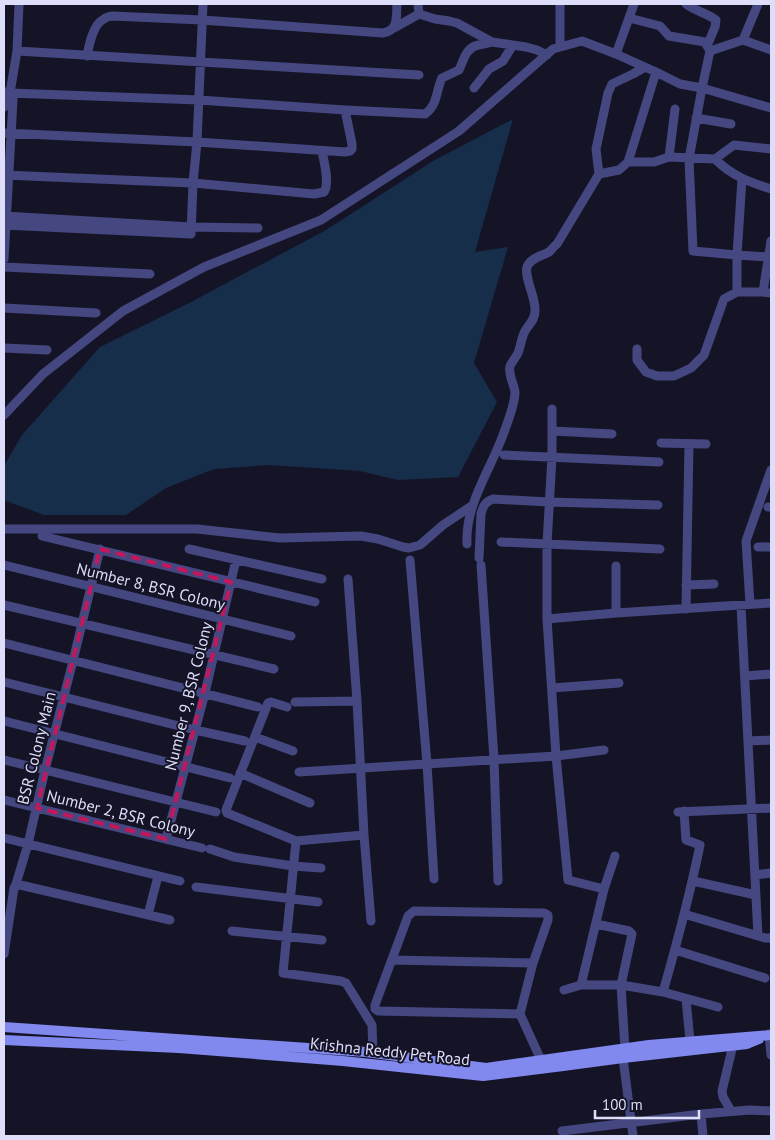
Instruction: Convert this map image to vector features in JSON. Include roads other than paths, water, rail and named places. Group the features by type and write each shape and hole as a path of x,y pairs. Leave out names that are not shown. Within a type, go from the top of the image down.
{"main road":[{"name":"Krishna Reddy Pet Road","path":"4,1027 373,1053 486,1068 541,1060 747,1044 771,1033"},
{"name":"Krishna Reddy Pet Road","path":"4,1040 179,1048 343,1061 484,1076 563,1066 624,1053 649,1045 771,1033"}],"street":[{"path":"4,107 4,100 17,51 19,4"},
{"path":"191,227 203,4"},
{"path":"394,28 397,4"},
{"path":"418,4 419,14"},
{"path":"560,4 560,47"},
{"path":"616,54 634,4"},
{"path":"686,4 716,20 688,159 694,251 769,257"},
{"path":"743,40 758,4"},
{"path":"87,56 91,38 99,23 104,18 112,16 202,20 383,33 419,14 457,23 492,42 531,48 547,55"},
{"path":"629,18 660,26 669,36 705,42 709,48"},
{"path":"709,48 743,40 771,50"},
{"path":"4,414 43,374 123,311 204,267 321,220 459,131 553,50 560,47 582,41 645,66 680,84 702,88 771,108"},
{"path":"7,93 198,100 426,114 433,106 442,78 458,70 470,49 492,42"},
{"path":"474,88 489,69 503,60 513,45"},
{"path":"17,51 419,75"},
{"path":"467,544 466,535 472,504 501,441 513,404 515,394 510,370 511,365 518,354 526,329 533,321 535,314 534,300 527,277 528,265 550,251 557,244 600,174 596,149 608,93 612,84 645,66"},
{"path":"600,174 619,170 628,162 656,72"},
{"path":"4,259 8,133 13,100 7,93"},
{"path":"669,157 674,108"},
{"path":"8,133 197,142 345,152 352,149 346,110"},
{"path":"696,118 731,124"},
{"path":"628,162 654,162 669,157 715,159 734,145 771,149"},
{"path":"6,175 193,183 314,194 324,192 327,188 322,151"},
{"path":"715,159 724,168 742,179 771,189"},
{"path":"737,292 737,255 742,179"},
{"path":"5,221 258,228"},
{"path":"637,350 637,360 646,372 657,376 674,376 691,368 704,355 724,299 737,292 767,293 771,241"},
{"path":"4,267 150,274"},
{"path":"4,308 96,313"},
{"path":"4,348 47,350"},
{"path":"552,409 552,457 547,544 547,619 556,756 568,880 604,889"},
{"path":"552,431 612,434"},
{"path":"661,443 706,444"},
{"path":"686,609 689,444"},
{"path":"504,455 659,462"},
{"path":"758,936 745,676 746,541 771,470"},
{"path":"498,881 494,759 480,562 482,508 486,502 493,499 658,505"},
{"path":"4,529 197,528 280,538 361,536 409,548 420,545 472,504"},
{"path":"42,536 315,602"},
{"path":"501,542 660,549"},
{"path":"758,547 771,547"},
{"name":"BSR Colony Main","path":"4,954 14,888 28,844 100,549"},
{"path":"189,549 322,578"},
{"name":"Number 9, BSR Colony","path":"166,839 205,694 236,560"},
{"path":"410,560 427,764 434,879"},
{"name":"Number 8, BSR Colony","path":"4,565 291,636"},
{"path":"616,566 616,613"},
{"path":"348,579 362,769 364,835 372,921"},
{"path":"686,585 714,584"},
{"path":"547,619 771,603"},
{"path":"4,604 274,669"},
{"path":"4,643 258,707"},
{"path":"745,676 771,674"},
{"path":"4,682 245,741"},
{"path":"552,688 619,683"},
{"path":"357,701 291,704 271,702 268,704 226,809 227,812 296,841 364,835"},
{"path":"4,721 230,778"},
{"path":"254,737 293,751"},
{"path":"748,741 771,740"},
{"path":"299,772 556,756 604,750"},
{"path":"4,760 216,812"},
{"path":"240,773 310,803"},
{"name":"Number 2, BSR Colony","path":"4,800 206,848 234,857 293,866 321,868"},
{"path":"663,992 693,881 700,845 686,840 681,812 771,808"},
{"path":"4,838 180,881"},
{"path":"296,841 284,973 346,983 372,1025 373,1053"},
{"path":"580,985 614,856"},
{"path":"755,875 771,873"},
{"path":"148,916 158,876"},
{"path":"693,881 756,896"},
{"path":"16,884 170,920"},
{"path":"196,887 318,902"},
{"path":"520,1014 378,1011 375,1009 408,916 414,911 544,913 548,915 520,1014 541,1060"},
{"path":"684,914 765,938 771,938"},
{"path":"596,924 629,931 632,934 622,985 624,1053 633,1136"},
{"path":"232,931 322,940"},
{"path":"675,950 765,978"},
{"path":"392,960 533,963"},
{"path":"564,990 580,985 622,985 663,992 718,1007"},
{"path":"686,999 690,1041"},
{"path":"771,1033 771,1055"},
{"path":"731,1112 722,1091 733,1045"},
{"path":"562,1131 700,1114 750,1110 771,1111"},
{"path":"700,1114 703,1136"}],"water":[{"path":"513,119 475,252 508,247 474,363 497,402 458,477 398,480 360,471 269,465 214,469 166,488 126,515 44,515 4,500 4,466 22,435 100,347 191,302 326,230 433,161"}]}
